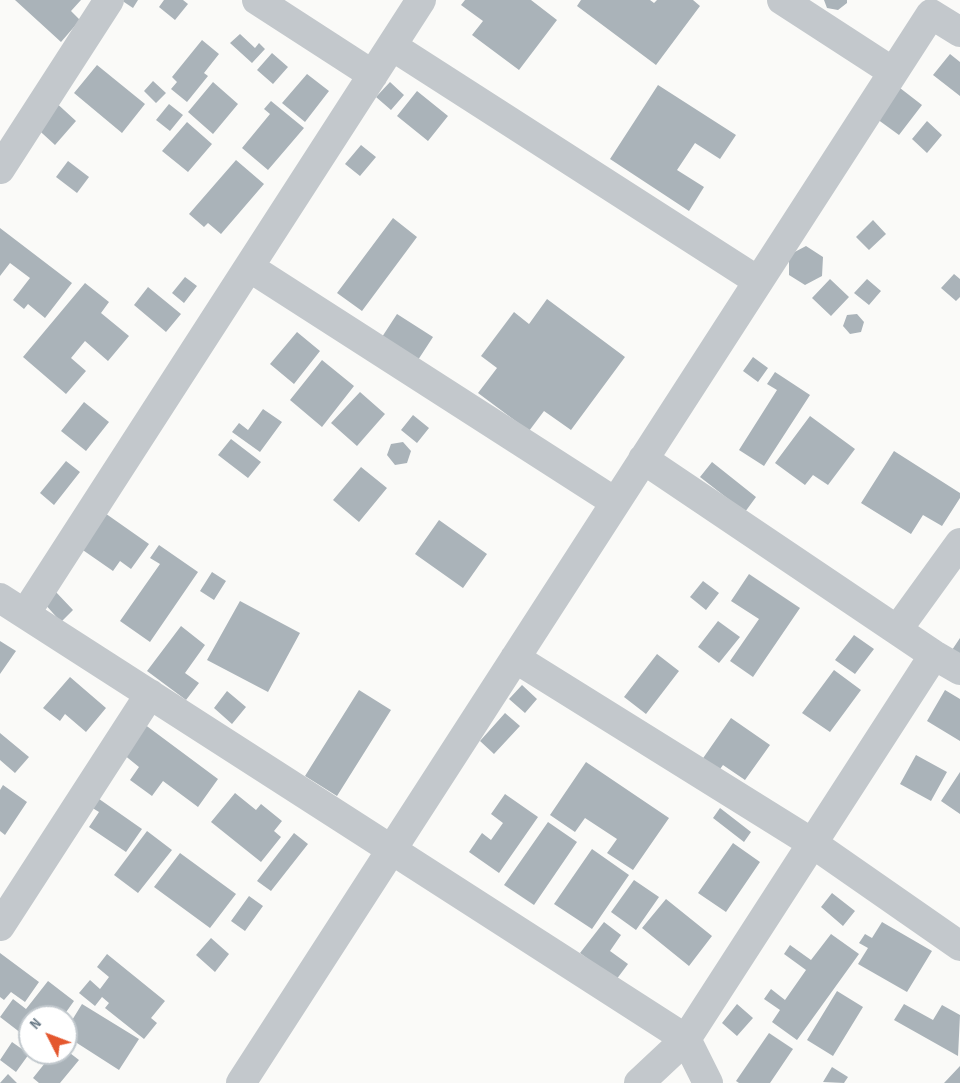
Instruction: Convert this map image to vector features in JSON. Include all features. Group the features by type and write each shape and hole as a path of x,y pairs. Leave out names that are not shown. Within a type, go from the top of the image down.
{"street":[{"path":"0,169 109,0"},
{"path":"257,0 373,75"},
{"path":"25,614 421,0"},
{"path":"782,0 893,72"},
{"path":"241,1083 931,14 960,32"},
{"path":"392,46 758,281"},
{"path":"249,267 615,502"},
{"path":"643,459 934,655 960,670"},
{"path":"897,630 960,543"},
{"path":"0,598 686,1039 708,1083"},
{"path":"639,1083 686,1039 934,655"},
{"path":"515,658 812,843 960,945"},
{"path":"0,926 150,694"}],"building":[{"path":"15,0 81,0 71,11 80,20 61,42"},
{"path":"121,0 138,0 133,8"},
{"path":"164,0 183,0 188,4 175,20 159,7"},
{"path":"465,0 531,0 557,20 519,70 472,35 483,21 461,5"},
{"path":"581,0 650,0 654,3 657,0 693,0 700,6 656,65 577,6"},
{"path":"824,0 847,0 847,3 838,10 827,8"},
{"path":"240,34 255,48 259,43 265,49 252,63 230,43"},
{"path":"202,40 219,54 204,73 208,76 187,102 171,89 177,82 172,77"},
{"path":"272,53 288,67 273,84 257,70"},
{"path":"950,54 960,62 960,96 933,75"},
{"path":"97,65 145,104 122,133 74,93"},
{"path":"307,74 329,91 305,122 282,103"},
{"path":"153,81 166,93 156,103 144,91"},
{"path":"213,82 238,104 213,134 188,112"},
{"path":"390,82 404,95 391,110 376,97"},
{"path":"658,85 736,135 720,159 695,143 677,170 704,187 689,211 610,159"},
{"path":"900,88 922,105 899,135 877,119"},
{"path":"417,91 448,116 428,141 397,116"},
{"path":"52,99 76,121 55,145 31,123"},
{"path":"271,101 304,128 268,170 242,148 270,114 264,109"},
{"path":"169,104 183,115 170,131 156,120"},
{"path":"927,121 942,135 927,153 912,139"},
{"path":"187,122 212,144 188,172 162,151"},
{"path":"361,145 376,157 360,176 345,164"},
{"path":"236,160 264,184 221,234 208,223 204,227 189,214"},
{"path":"68,161 89,177 77,193 56,177"},
{"path":"393,218 417,237 362,311 337,293"},
{"path":"873,220 886,234 869,250 856,237"},
{"path":"0,228 72,283 45,318 28,304 24,309 13,300 30,278 10,263 0,276"},
{"path":"806,246 823,257 822,276 805,285 789,275 789,255"},
{"path":"954,274 960,279 960,297 956,301 941,288"},
{"path":"185,277 197,286 184,303 172,293"},
{"path":"830,279 849,297 831,316 812,298"},
{"path":"867,279 881,291 869,305 854,293"},
{"path":"85,283 109,302 101,313 129,336 108,361 85,341 71,358 86,371 66,394 23,357"},
{"path":"148,287 181,314 166,332 134,305"},
{"path":"547,299 625,357 571,430 544,411 529,431 478,393 497,368 481,356 514,312 529,324"},
{"path":"397,314 433,337 418,360 382,337"},
{"path":"857,314 864,322 861,332 850,334 843,326 847,315"},
{"path":"297,332 320,351 294,384 270,364"},
{"path":"753,357 768,368 758,382 743,371"},
{"path":"322,360 354,386 322,427 290,400"},
{"path":"775,372 810,395 764,466 739,450 777,390 767,384"},
{"path":"360,392 385,414 357,446 331,423"},
{"path":"84,402 109,422 86,451 61,431"},
{"path":"263,409 282,422 260,452 232,432 239,423 248,430"},
{"path":"413,415 429,428 417,443 401,430"},
{"path":"810,416 855,449 828,485 813,475 805,485 775,463"},
{"path":"231,439 261,462 248,478 218,455"},
{"path":"403,442 411,451 407,463 395,465 387,455 391,444"},
{"path":"894,451 960,493 960,498 942,526 923,515 911,534 861,503"},
{"path":"66,461 80,472 54,505 40,493"},
{"path":"712,462 756,497 745,512 700,477"},
{"path":"361,467 387,488 359,522 333,500"},
{"path":"102,511 149,544 131,569 120,561 113,571 77,546"},
{"path":"439,520 487,554 463,588 415,554"},
{"path":"159,545 198,572 150,642 120,621 160,564 150,558"},
{"path":"212,572 226,581 214,600 200,591"},
{"path":"749,574 800,608 753,677 730,661 759,619 731,601"},
{"path":"703,581 719,593 706,610 690,597"},
{"path":"55,591 73,610 61,622 43,602"},
{"path":"240,601 300,633 268,692 207,660"},
{"path":"718,621 740,637 719,663 698,647"},
{"path":"181,626 205,645 185,673 199,683 186,700 147,671"},
{"path":"854,635 874,649 855,674 835,660"},
{"path":"960,638 960,660 950,653"},
{"path":"0,641 16,651 0,674"},
{"path":"657,654 679,671 646,714 624,697"},
{"path":"834,670 861,690 830,732 802,713"},
{"path":"70,677 106,708 86,732 65,714 60,721 43,708"},
{"path":"522,685 537,699 525,713 509,699"},
{"path":"359,690 391,710 337,796 305,776"},
{"path":"945,690 960,699 960,741 927,721"},
{"path":"227,691 246,707 232,724 214,708"},
{"path":"505,713 520,726 494,754 480,741"},
{"path":"731,718 770,745 745,780 723,765 715,776 699,764"},
{"path":"140,721 218,779 198,807 163,781 152,796 130,780 139,767 118,750"},
{"path":"0,733 29,757 15,773 0,760"},
{"path":"916,755 947,772 931,801 900,784"},
{"path":"586,762 669,818 633,870 607,853 617,839 585,818 575,832 550,815"},
{"path":"960,772 960,814 941,801"},
{"path":"3,785 27,802 5,835 0,831 0,790"},
{"path":"235,793 256,810 261,804 282,821 274,831 281,837 261,862 211,822"},
{"path":"92,794 142,829 126,852 89,827 99,812 86,804"},
{"path":"505,794 538,817 499,873 469,852 482,833 491,840 503,823 491,814"},
{"path":"720,808 751,832 744,842 713,818"},
{"path":"548,822 577,842 534,905 504,885"},
{"path":"147,831 172,850 138,893 114,875"},
{"path":"294,833 308,844 271,891 257,881"},
{"path":"733,843 760,862 726,912 698,893"},
{"path":"592,849 629,875 592,929 554,904"},
{"path":"180,853 236,894 210,928 154,887"},
{"path":"634,880 659,897 636,930 611,912"},
{"path":"832,893 855,911 843,926 821,907"},
{"path":"249,896 263,906 245,931 231,921"},
{"path":"666,899 712,936 689,966 642,928"},
{"path":"604,922 621,935 610,951 628,964 616,980 580,953"},
{"path":"882,922 932,951 907,992 858,964 868,948 859,943 865,934 872,938"},
{"path":"831,934 859,954 797,1040 772,1022 780,1010 764,999 771,989 785,1000 806,970 784,954 790,945 811,960"},
{"path":"211,938 229,954 215,972 196,955"},
{"path":"0,953 39,982 25,1002 11,992 4,1000 0,997"},
{"path":"107,954 165,1001 151,1018 157,1023 144,1039 105,1008 109,1003 102,997 95,1006 79,993 90,980 100,989 109,977 97,967"},
{"path":"48,981 74,1001 71,1005 29,1005"},
{"path":"837,991 863,1007 833,1056 807,1040"},
{"path":"13,999 21,1005 18,1005 18,1031 0,1017"},
{"path":"82,1004 139,1039 119,1070 78,1044 78,1010"},
{"path":"737,1004 753,1018 737,1036 722,1023"},
{"path":"904,1004 933,1020 942,1005 960,1015 958,1056 894,1020"},
{"path":"769,1033 793,1049 770,1083 739,1083 736,1081"},
{"path":"12,1042 18,1046 18,1065 21,1065 16,1072 0,1060"},
{"path":"43,1065 75,1065 60,1083 39,1083 33,1078"},
{"path":"960,1066 960,1083 944,1083"},
{"path":"832,1067 848,1077 844,1083 823,1082"},
{"path":"8,1074 17,1083 0,1083"}]}
